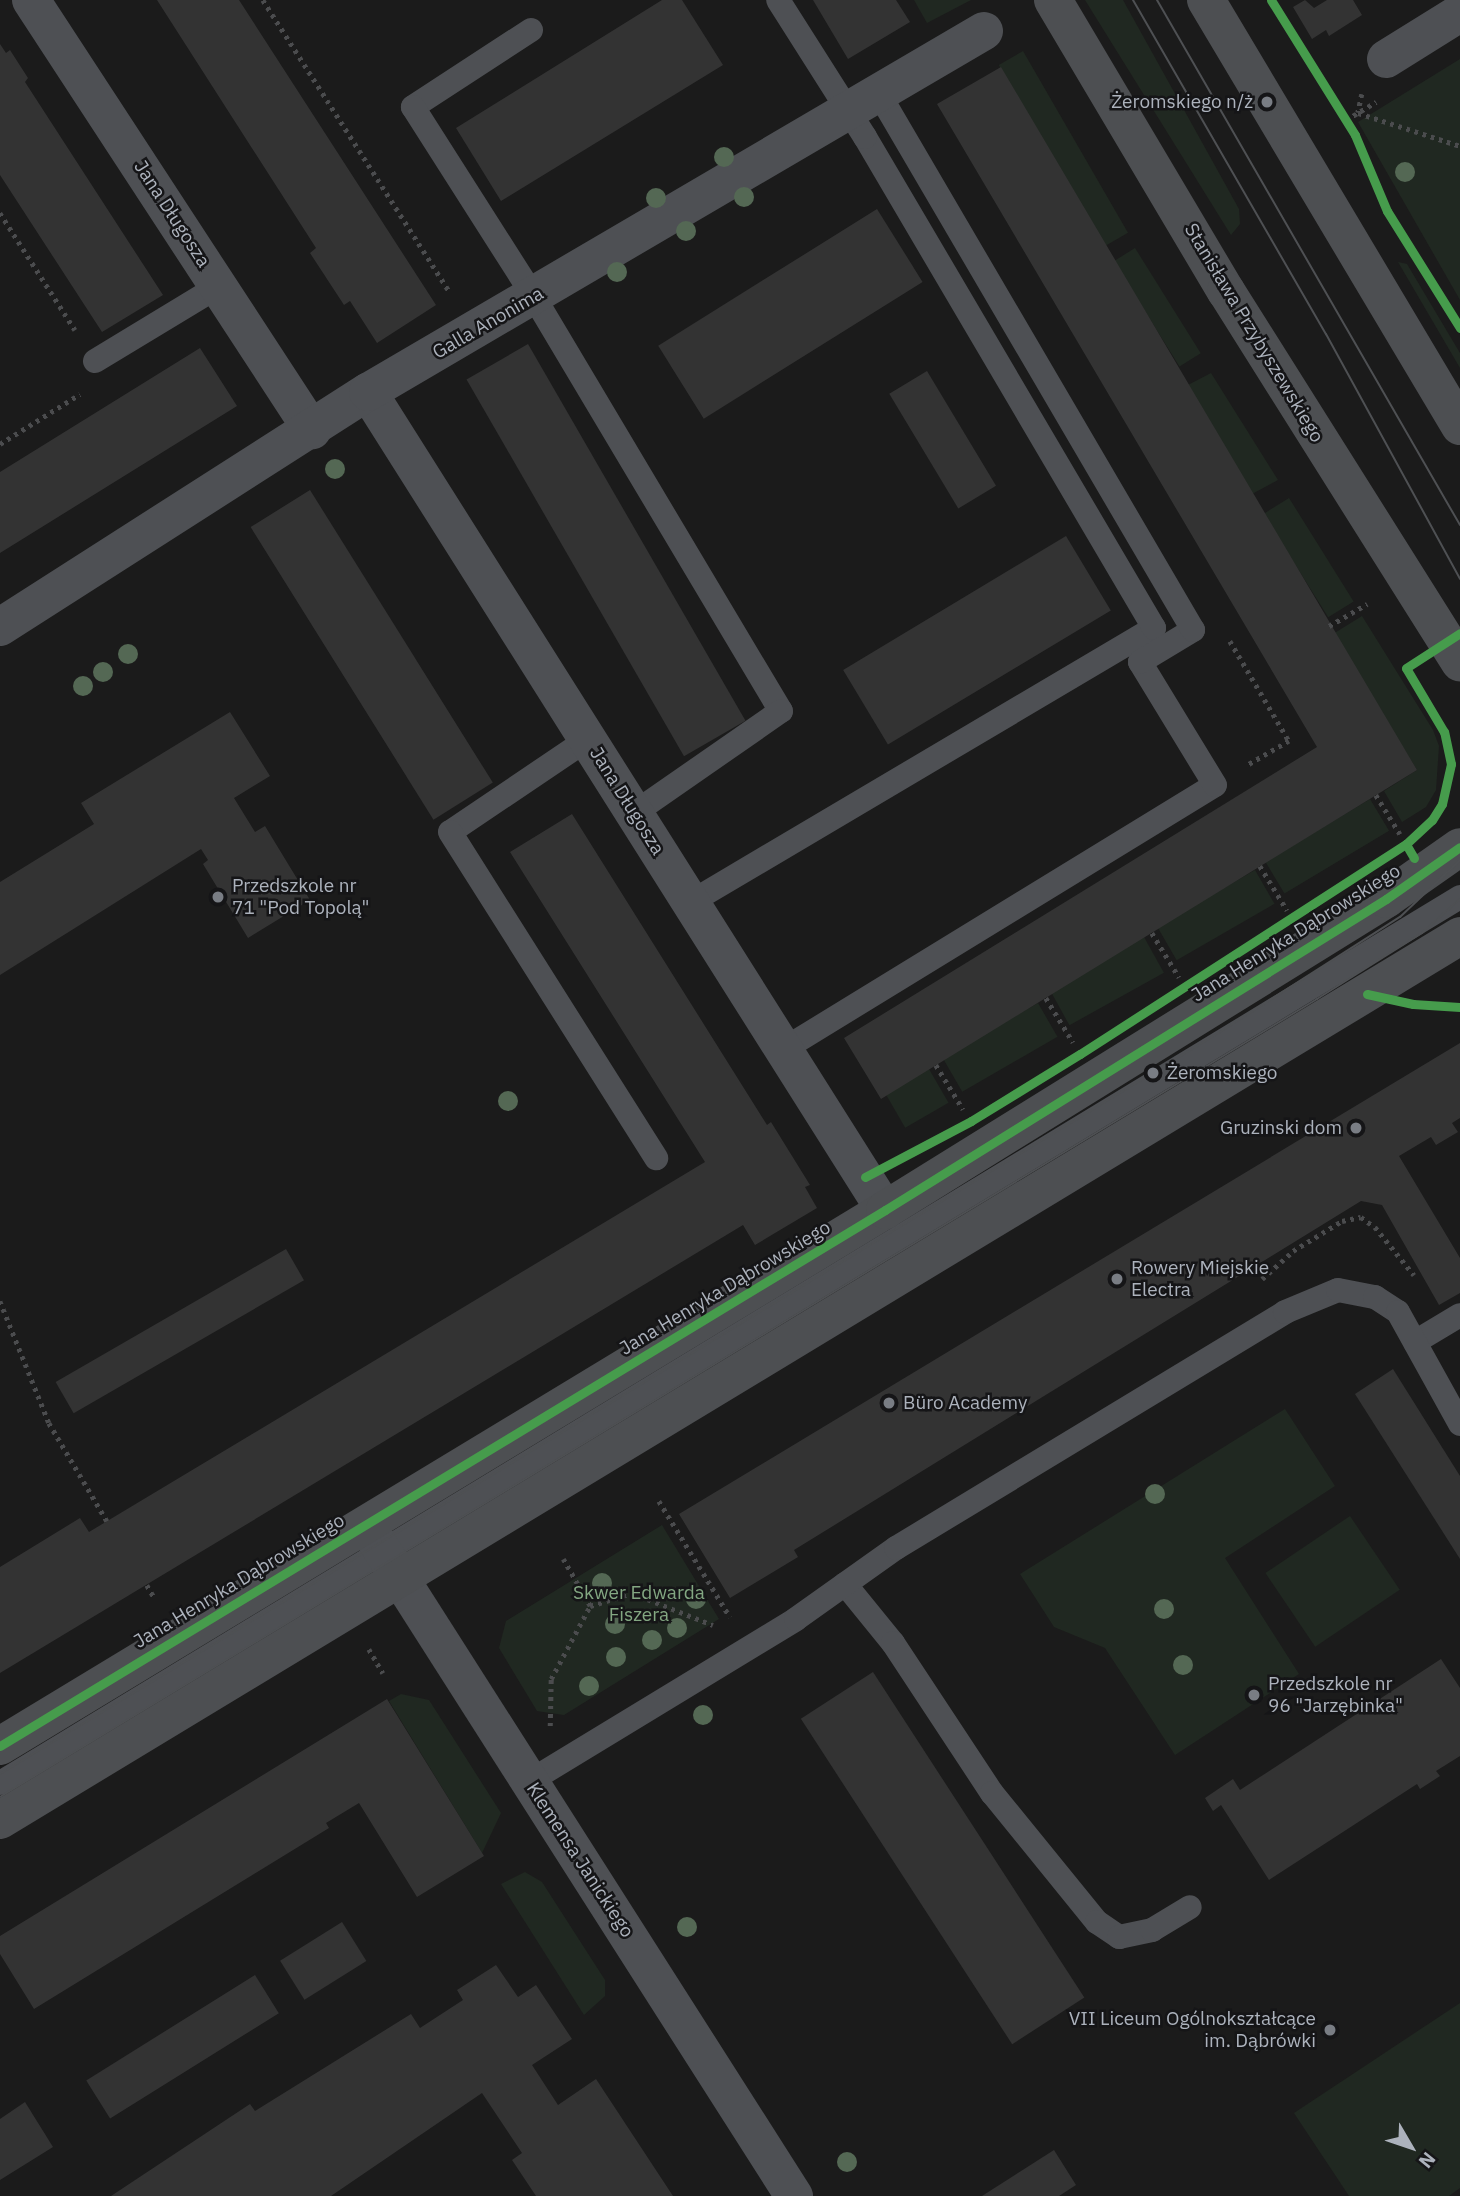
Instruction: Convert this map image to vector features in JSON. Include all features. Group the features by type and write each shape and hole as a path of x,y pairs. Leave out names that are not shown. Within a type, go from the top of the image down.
{"street":[{"name":"Jana Długosza","path":"31,0 312,430"},
{"name":"Stanisława Przybyszewskiego","path":"1053,0 1226,291 1460,663"},
{"path":"1206,0 1460,426"},
{"path":"1386,59 1460,13"},
{"name":"Galla Anonima","path":"0,627 368,392 984,31"},
{"name":"Jana Długosza","path":"368,392 885,1210"},
{"name":"Jana Henryka Dąbrowskiego","path":"0,1819 383,1551 885,1210 1097,1061 1386,898 1460,846"},
{"name":"Jana Henryka Dąbrowskiego","path":"0,1746 383,1551 888,1286 1460,936"},
{"name":"Klemensa Janickiego","path":"383,1551 794,2196"}],"lane":[{"path":"778,0 864,103 1193,630 1140,662 1215,785 784,1049"},
{"path":"531,30 413,107 534,297 781,711 634,813"},
{"path":"691,902 1154,628 864,103"},
{"path":"95,361 219,286"},
{"path":"588,739 450,832 656,1158"},
{"path":"0,1783 1460,897"},
{"path":"1097,1061 1289,1001"},
{"path":"530,1781 845,1584 897,1548 1285,1312 1327,1294 1338,1290 1375,1297 1398,1312 1460,1424"},
{"path":"1415,1342 1460,1315"},
{"path":"845,1584 892,1643 992,1793 1097,1922 1119,1937 1152,1930 1190,1907"}],"path":[{"path":"263,0 457,303"},
{"path":"1386,59 1367,72 1358,113 1460,146"},
{"path":"0,213 95,361"},
{"path":"1329,626 1367,604"},
{"path":"1376,795 1406,844"},
{"path":"1260,866 1292,918"},
{"path":"1152,933 1186,987"},
{"path":"1046,998 1097,1061"},
{"path":"936,1065 971,1121"},
{"path":"0,1301 49,1423 107,1521"},
{"path":"659,1501 734,1625"},
{"path":"563,1559 590,1606"},
{"path":"147,1585 156,1600"},
{"path":"551,1730 551,1679 590,1606 632,1593 715,1626"}],"green space":[{"path":"914,0 971,0 927,23"},
{"path":"1085,0 1123,0 1239,209 1240,224 1231,235"},
{"path":"1023,51 1128,233 1104,247 999,65"},
{"path":"1460,59 1460,300 1358,122"},
{"path":"1135,248 1201,353 1180,366 1114,261"},
{"path":"1398,262 1407,264 1460,353 1460,368"},
{"path":"1211,373 1278,480 1252,494 1188,385"},
{"path":"1289,498 1354,601 1328,617 1264,514"},
{"path":"1362,616 1433,730 1439,746 1436,790 1426,807 1402,822 1384,791 1417,770 1333,634"},
{"path":"1370,799 1389,831 1284,894 1265,862"},
{"path":"1255,870 1274,904 1177,960 1157,927"},
{"path":"1144,937 1164,973 1069,1025 1050,989"},
{"path":"1038,1003 1058,1037 962,1092 943,1058"},
{"path":"929,1069 949,1103 905,1128 886,1094"},
{"path":"1285,1409 1335,1486 1225,1558 1299,1674 1175,1755 1105,1648 1054,1627 1020,1574"},
{"path":"1350,1516 1400,1590 1315,1647 1265,1573"},
{"name":"Skwer Edwarda Fiszera","path":"662,1525 719,1619 564,1715 537,1711 499,1648 506,1621"},
{"path":"401,1694 429,1700 501,1813 482,1853 389,1701"},
{"path":"525,1872 542,1882 605,1980 605,1996 584,2015 501,1884"},
{"path":"1460,2003 1460,2188 1449,2196 1349,2196 1294,2113"}],"building":[{"path":"157,0 239,0 436,305 377,343 350,301 344,305 310,253 316,248"},
{"path":"662,0 682,0 723,65 501,201 456,128"},
{"path":"813,0 896,0 910,22 848,59"},
{"path":"1305,0 1314,8 1327,0 1353,0 1362,15 1329,36 1326,30 1312,39 1293,7"},
{"path":"0,44 6,53 10,50 28,78 25,82 163,295 102,332 0,175"},
{"path":"1001,67 1417,770 881,1099 844,1038 1317,747 937,104"},
{"path":"877,209 923,282 704,419 658,346"},
{"path":"528,344 746,721 684,756 467,380"},
{"path":"200,348 237,406 0,553 0,472"},
{"path":"927,371 996,486 958,509 889,394"},
{"path":"310,490 493,783 433,820 251,527"},
{"path":"1066,536 1111,611 888,744 843,670"},
{"path":"230,712 270,776 234,798 255,832 265,826 310,900 248,938 203,864 208,860 201,849 0,975 0,882 94,824 81,803"},
{"path":"572,814 767,1125 771,1122 810,1185 805,1187 817,1208 755,1245 743,1225 0,1673 0,1567 80,1518 89,1532 705,1162 510,852"},
{"path":"1460,1043 1460,1118 1452,1123 1458,1132 1436,1145 1431,1137 1399,1156 1460,1258 1460,1293 1439,1305 1382,1205 1361,1201 794,1550 798,1557 730,1598 679,1514"},
{"path":"286,1249 304,1280 74,1413 56,1382"},
{"path":"1393,1369 1460,1476 1460,1559 1355,1394"},
{"path":"1441,1659 1460,1688 1460,1756 1436,1771 1440,1776 1420,1789 1417,1784 1269,1880 1221,1805 1213,1811 1205,1798 1233,1779 1240,1790"},
{"path":"873,1672 1084,1997 1012,2044 801,1719"},
{"path":"387,1699 484,1856 417,1897 359,1803 326,1823 329,1828 34,2009 0,1954 0,1936"},
{"path":"342,1922 366,1961 304,2000 280,1961"},
{"path":"496,1965 518,1997 536,1985 572,2039 532,2065 558,2105 596,2079 673,2196 536,2196 512,2160 522,2153 482,2093 331,2196 111,2196 250,2104 255,2111 411,2014 420,2028 463,2000 457,1990"},
{"path":"255,1975 279,2013 110,2119 86,2080"},
{"path":"25,2102 53,2147 0,2180 0,2119"},
{"path":"1054,2150 1076,2185 1059,2196 982,2196"}],"tram line":[{"path":"1133,0 1326,334 1460,579"},
{"path":"1157,0 1460,525"},
{"path":"0,1774 1220,1032 1400,917 1460,860"},
{"path":"0,1797 1317,999 1422,933 1460,899"}],"cycle path":[{"path":"1271,0 1355,135 1387,211 1460,328"},
{"path":"1414,858 1406,844 1432,820 1442,804 1451,764 1444,732 1406,668 1460,633"},
{"path":"865,1177 971,1121 1080,1054 1406,844"},
{"path":"0,1746 885,1210 1386,899 1460,847"},
{"path":"1367,994 1413,1004 1460,1007"}],"place":[{"name":"Żeromskiego n/ż","path":"1267,102"},
{"name":"Przedszkole nr 71 \"Pod Topolą\"","path":"218,897"},
{"name":"Żeromskiego","path":"1153,1073"},
{"name":"Gruzinski dom","path":"1356,1128"},
{"name":"Rowery Miejskie Electra","path":"1117,1279"},
{"name":"Büro Academy","path":"889,1403"},
{"name":"Przedszkole nr 96 \"Jarzębinka\"","path":"1254,1695"},
{"name":"VII Liceum Ogólnokształcące im. Dąbrówki","path":"1330,2030"}]}
